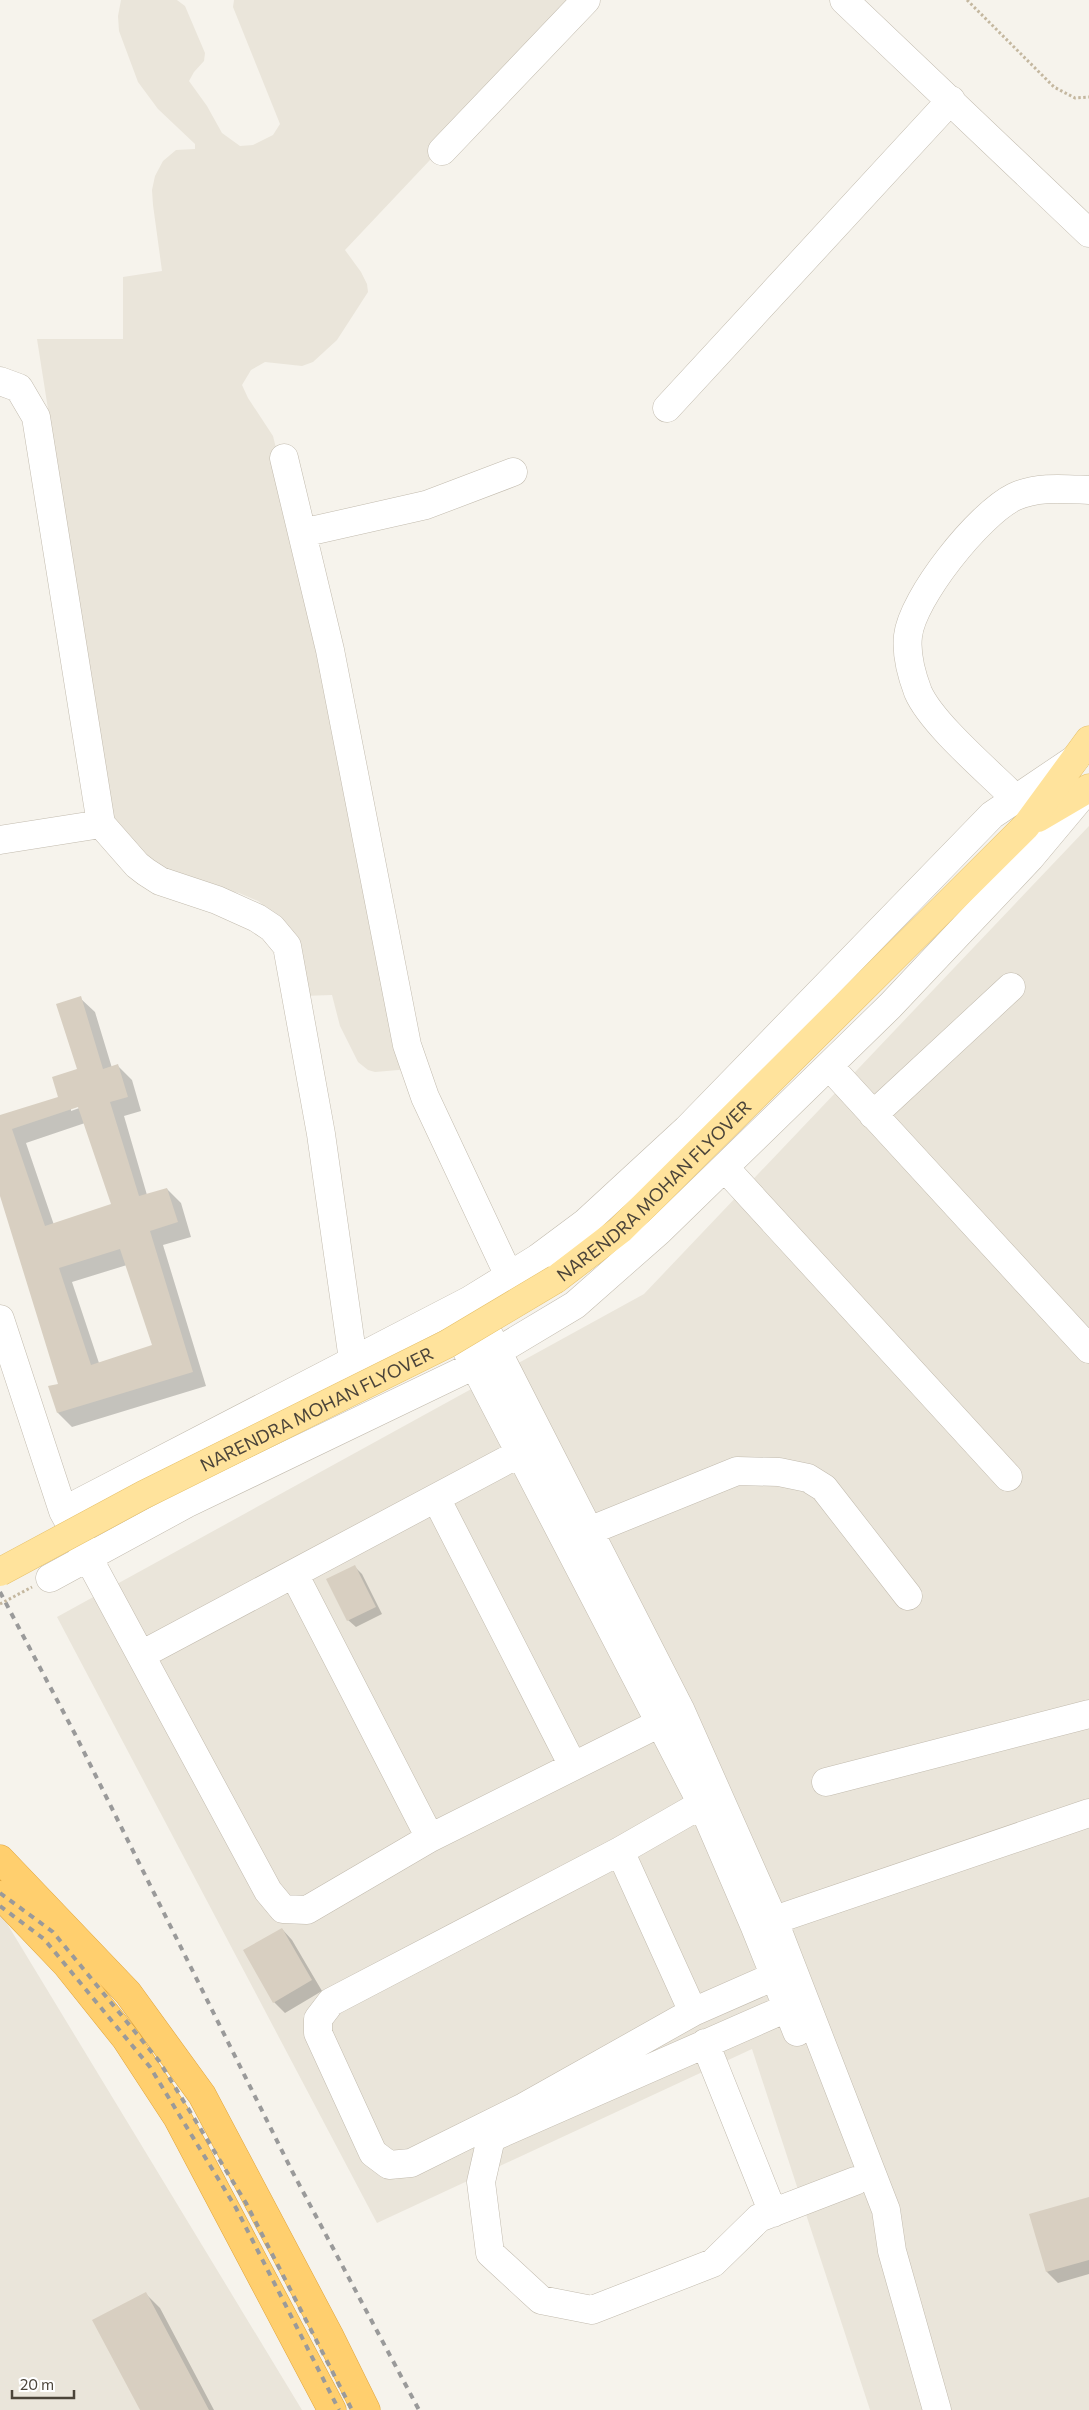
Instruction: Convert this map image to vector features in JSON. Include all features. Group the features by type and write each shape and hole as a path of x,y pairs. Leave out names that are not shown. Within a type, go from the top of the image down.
{"highway":[{"path":"0,1858 128,1993 202,2095 329,2335 366,2410"},
{"path":"0,1895 66,1964 126,2039 177,2117 332,2410"}],"main road":[{"name":"NARENDRA MOHAN FLYOVER","path":"0,1572 143,1496 447,1344 556,1279 620,1230 1026,826 1082,749"},
{"name":"NARENDRA MOHAN FLYOVER","path":"1026,826 1089,788"}],"street":[{"path":"442,151 586,0"},
{"path":"844,0 1089,233"},
{"path":"667,408 951,100"},
{"path":"0,381 19,388 36,417 101,824 137,866 146,872 160,881 217,900 257,918 272,928 287,946 321,1134 353,1360"},
{"path":"284,458 330,650 407,1045 425,1097 509,1276"},
{"path":"302,534 426,505 513,472"},
{"path":"1015,798 934,717 918,692 908,653 908,636 913,617 929,588 966,539 989,514 1014,497 1047,489 1089,490"},
{"path":"63,1511 458,1306 538,1258 585,1223 687,1129 992,815 1082,749"},
{"path":"41,1582 186,1504 475,1365 575,1306 660,1231 890,1006 1030,858 1089,788"},
{"path":"0,840 101,824"},
{"path":"873,1115 1011,987"},
{"path":"829,1066 1089,1349"},
{"path":"724,1168 1008,1478"},
{"path":"458,1306 498,1351 680,1709 765,1924 886,2210 892,2251 937,2410"},
{"path":"458,1306 475,1365 765,1924 774,1976 868,2213 892,2251"},
{"path":"0,1319 63,1511 268,1892 283,1909 307,1910 430,1838 660,1723"},
{"path":"141,1655 520,1453"},
{"path":"590,1532 737,1471 779,1472 808,1478 824,1488 908,1596"},
{"path":"436,1498 573,1766"},
{"path":"294,1574 430,1838"},
{"path":"826,1782 1089,1714"},
{"path":"702,1804 620,1851 331,2002 318,2019 318,2033 373,2153 389,2165 411,2163 524,2107 693,2012 774,1976"},
{"path":"765,1924 1089,1813"},
{"path":"620,1851 693,2012"},
{"path":"787,2008 491,2138 481,2182 490,2253 542,2300 592,2310 714,2263 759,2218 855,2181"},
{"path":"706,2043 774,2213"}],"path":[{"path":"967,0 1054,87 1075,98 1089,97"},
{"path":"0,1604 41,1582"}],"shaded area":[{"path":"121,0 177,0 185,6 205,53 204,61 189,81 207,106 222,133 240,146 253,145 273,135 280,124 233,7 234,0 581,0 345,250 361,272 367,284 368,292 337,340 313,362 302,366 265,362 251,370 242,385 248,398 273,436 325,644 410,1069 375,1072 368,1070 358,1062 340,1026 332,995 303,996 274,913 258,901 239,893 193,885 175,879 114,830 37,339 123,339 123,277 162,271 153,205 152,190 155,176 163,161 176,150 195,149 195,144 158,109 138,82 119,31 118,16"},
{"path":"1089,826 1089,2410 870,2410 752,2049 377,2223 57,1617 644,1294"},
{"path":"0,1912 302,2410 0,2410"}],"building":[{"path":"81,996 103,1069 118,1064 128,1097 110,1102 139,1196 167,1188 178,1222 150,1231 193,1372 57,1413 48,1386 58,1384 0,1196 0,1115 58,1097 52,1077 77,1069 56,1004","holes":["78,1107 111,1204 45,1226 12,1129","120,1249 152,1345 91,1365 59,1268"]},
{"path":"355,1565 376,1607 347,1621 326,1579"},
{"path":"282,1928 312,1980 273,2003 243,1950"},
{"path":"1089,2197 1089,2260 1046,2272 1029,2214"},
{"path":"146,2292 209,2410 140,2410 92,2320"}],"railway":[{"path":"0,1592 75,1734 292,2171 419,2410"},
{"path":"0,1893 53,1932 159,2061 246,2203 352,2410"},
{"path":"0,1906 44,1939 150,2067 236,2208 339,2410"}]}
